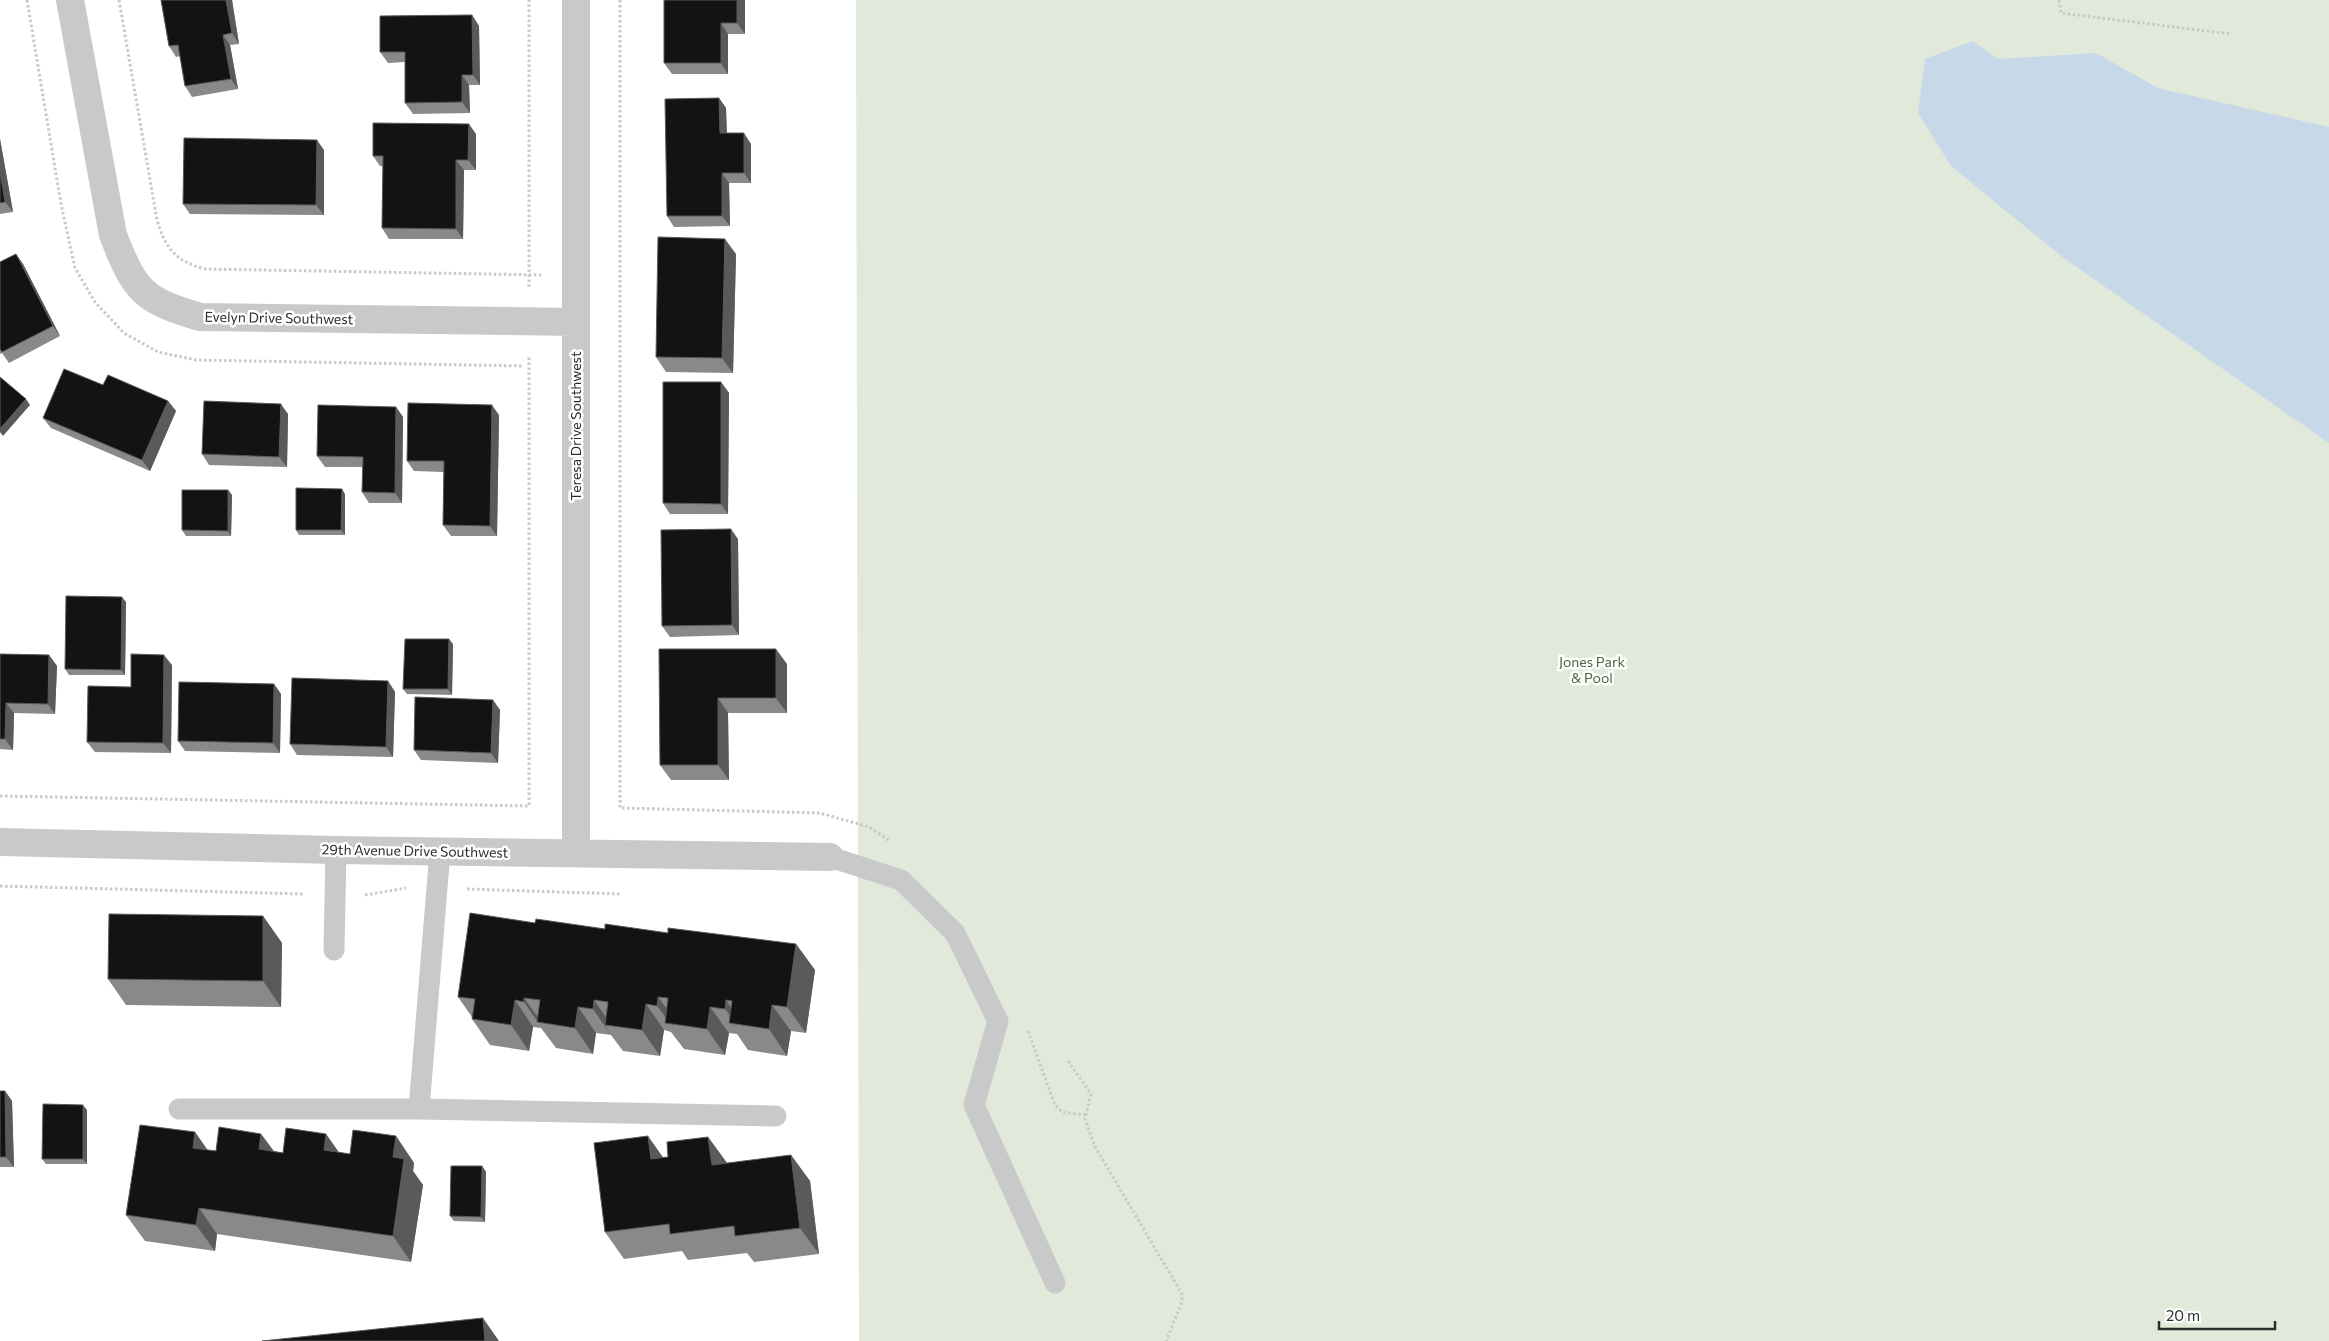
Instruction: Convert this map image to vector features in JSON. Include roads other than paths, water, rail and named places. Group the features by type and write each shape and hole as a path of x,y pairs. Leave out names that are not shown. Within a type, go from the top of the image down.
{"street":[{"name":"Evelyn Drive Southwest","path":"70,0 113,235 124,264 141,291 168,308 200,317 576,322"},
{"name":"Teresa Drive Southwest","path":"576,0 576,853"},
{"name":"29th Avenue Drive Southwest","path":"0,842 336,850 830,857"}],"lane":[{"path":"334,950 336,850"},
{"path":"418,1109 440,851"},
{"path":"830,857 901,880 955,932 998,1022 974,1105 1055,1283"},
{"path":"180,1109 418,1109 776,1116"}],"water":[{"path":"1973,41 1998,59 2096,53 2158,88 2329,127 2329,443 2061,256 1951,166 1918,113 1925,59"}],"park label":[{"name":"Jones Park & Pool","path":"1592,670"}]}
